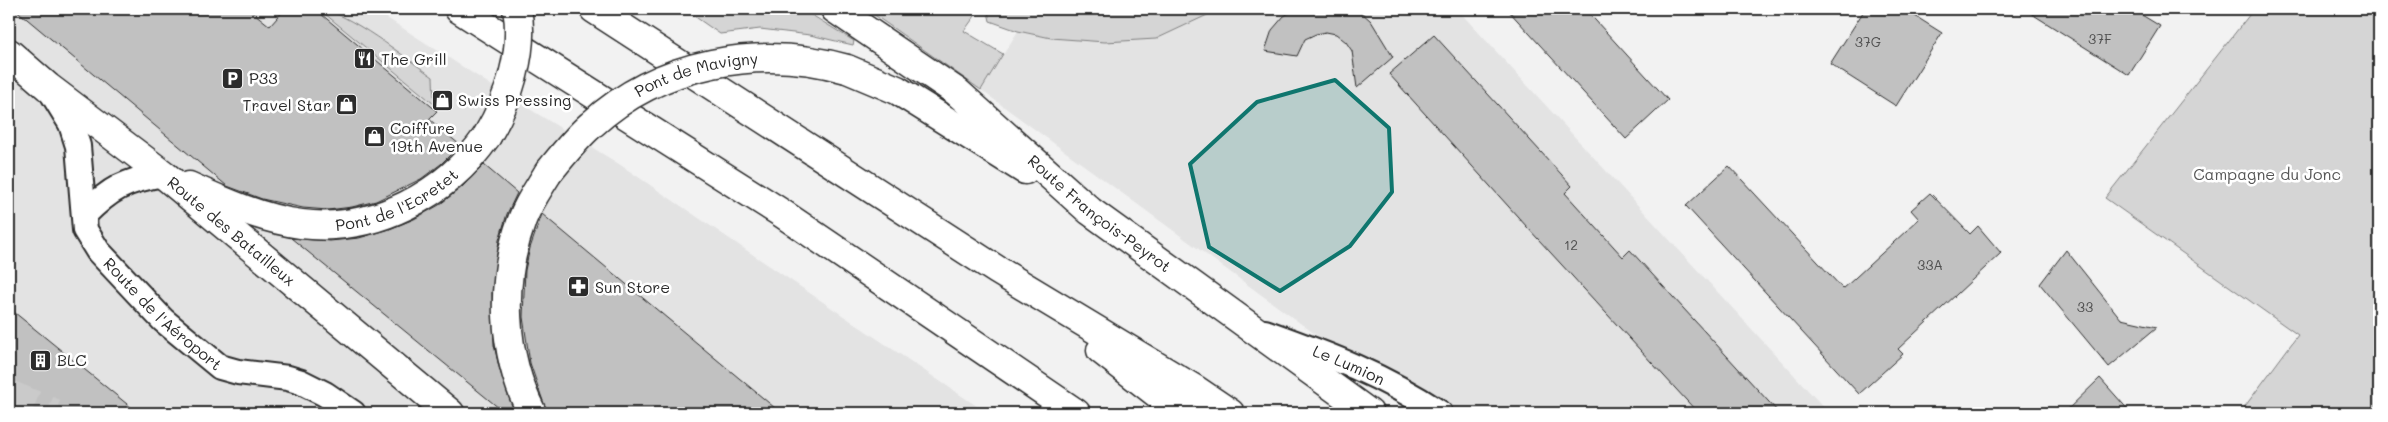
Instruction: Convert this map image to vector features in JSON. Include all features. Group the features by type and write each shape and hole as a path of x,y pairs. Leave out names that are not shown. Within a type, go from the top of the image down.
{"main road":[{"path":"459,9 783,214 1076,413"},
{"name":"Pont de l'Ecretet","path":"163,174 228,203 279,220 301,224 343,223 389,213 421,198 442,184 475,152 487,136 510,87 518,38 517,9"},
{"path":"594,9 997,270 1230,413"},
{"name":"Route François-Peyrot","path":"835,9 957,92 1090,211 1369,413"},
{"name":"Route des Batailleux","path":"9,52 48,87 163,174 450,413"},
{"name":"Pont de Mavigny","path":"532,413 521,391 513,364 506,321 507,289 513,250 522,219 548,173 591,124 611,108 650,85 681,73 706,65 767,58 806,60 847,69 898,90 1090,211"},
{"path":"997,270 1182,413"}],"street":[{"name":"Route de l'Aéroport","path":"48,87 71,124 78,146 85,230 92,244 142,298 163,320 220,367 238,372 288,378 301,382 325,394 353,413"},
{"path":"84,215 103,195 125,183 163,174"},
{"name":"Le Lumion","path":"1251,327 1350,363 1399,387 1440,413"}],"highlighted area":[{"path":"1335,80 1389,128 1392,192 1350,246 1280,291 1209,247 1190,164 1257,102"}],"shaded area":[{"path":"9,9 373,9 619,164 987,413 9,413"},
{"path":"1220,9 1457,9 1829,413 1423,413 981,90 1018,31 1051,38 1156,39"}],"green space":[{"path":"319,9 330,11 360,26 433,77 434,104"},
{"path":"684,9 802,9 854,41 853,45 810,35 760,29 720,34"},
{"path":"866,9 980,9 964,31 1003,54 981,90"},
{"path":"991,9 1220,9 1156,39 1105,42 1051,38 1018,31 990,21 988,12"},
{"name":"Campagne du Jonc","path":"2254,9 2379,9 2379,413 2240,413 2298,335 2105,198"}],"building":[{"name":"P33","path":"15,9 249,9 270,26 285,9 315,9 437,111 429,119 460,145 441,164 421,179 376,201 328,210 303,208 262,199 227,186"},
{"path":"1296,9 1354,9 1361,12 1371,21 1393,57 1357,88 1352,51 1346,42 1336,34 1326,32 1305,39 1297,56 1265,51 1272,30 1284,16"},
{"path":"1507,9 1585,9 1668,100 1626,139"},
{"path":"1865,9 1904,9 1942,33 1896,106 1830,64"},
{"path":"2024,9 2132,9 2160,26 2129,75"},
{"path":"1434,35 1572,186 1565,193 1623,257 1630,250 1779,413 1698,413 1527,227 1389,74"},
{"path":"484,165 517,193 507,214 499,240 492,293 494,345 500,371 515,413 505,413 291,238 330,241 359,238 387,230 414,219 439,205 462,187"},
{"path":"1729,166 1843,289 1919,219 1911,210 1930,193 1970,234 1978,226 2001,253 1898,349 1903,354 1859,394 1686,206"},
{"path":"542,214 781,413 547,413 530,363 523,317 525,270 530,248"},
{"path":"2066,250 2121,319 2157,327 2109,367 2040,284"},
{"name":"BLC","path":"9,308 138,413 9,413"},
{"path":"2100,378 2131,413 2064,413"}],"tunnel":[{"path":"9,394 55,413"}],"place":[{"name":"The Grill","path":"365,59"},
{"name":"P33","path":"233,78"},
{"name":"Swiss Pressing","path":"442,100"},
{"name":"Travel Star","path":"347,105"},
{"name":"Coiffure 19th Avenue","path":"374,137"},
{"name":"Sun Store","path":"579,287"},
{"name":"BLC","path":"41,360"}]}
